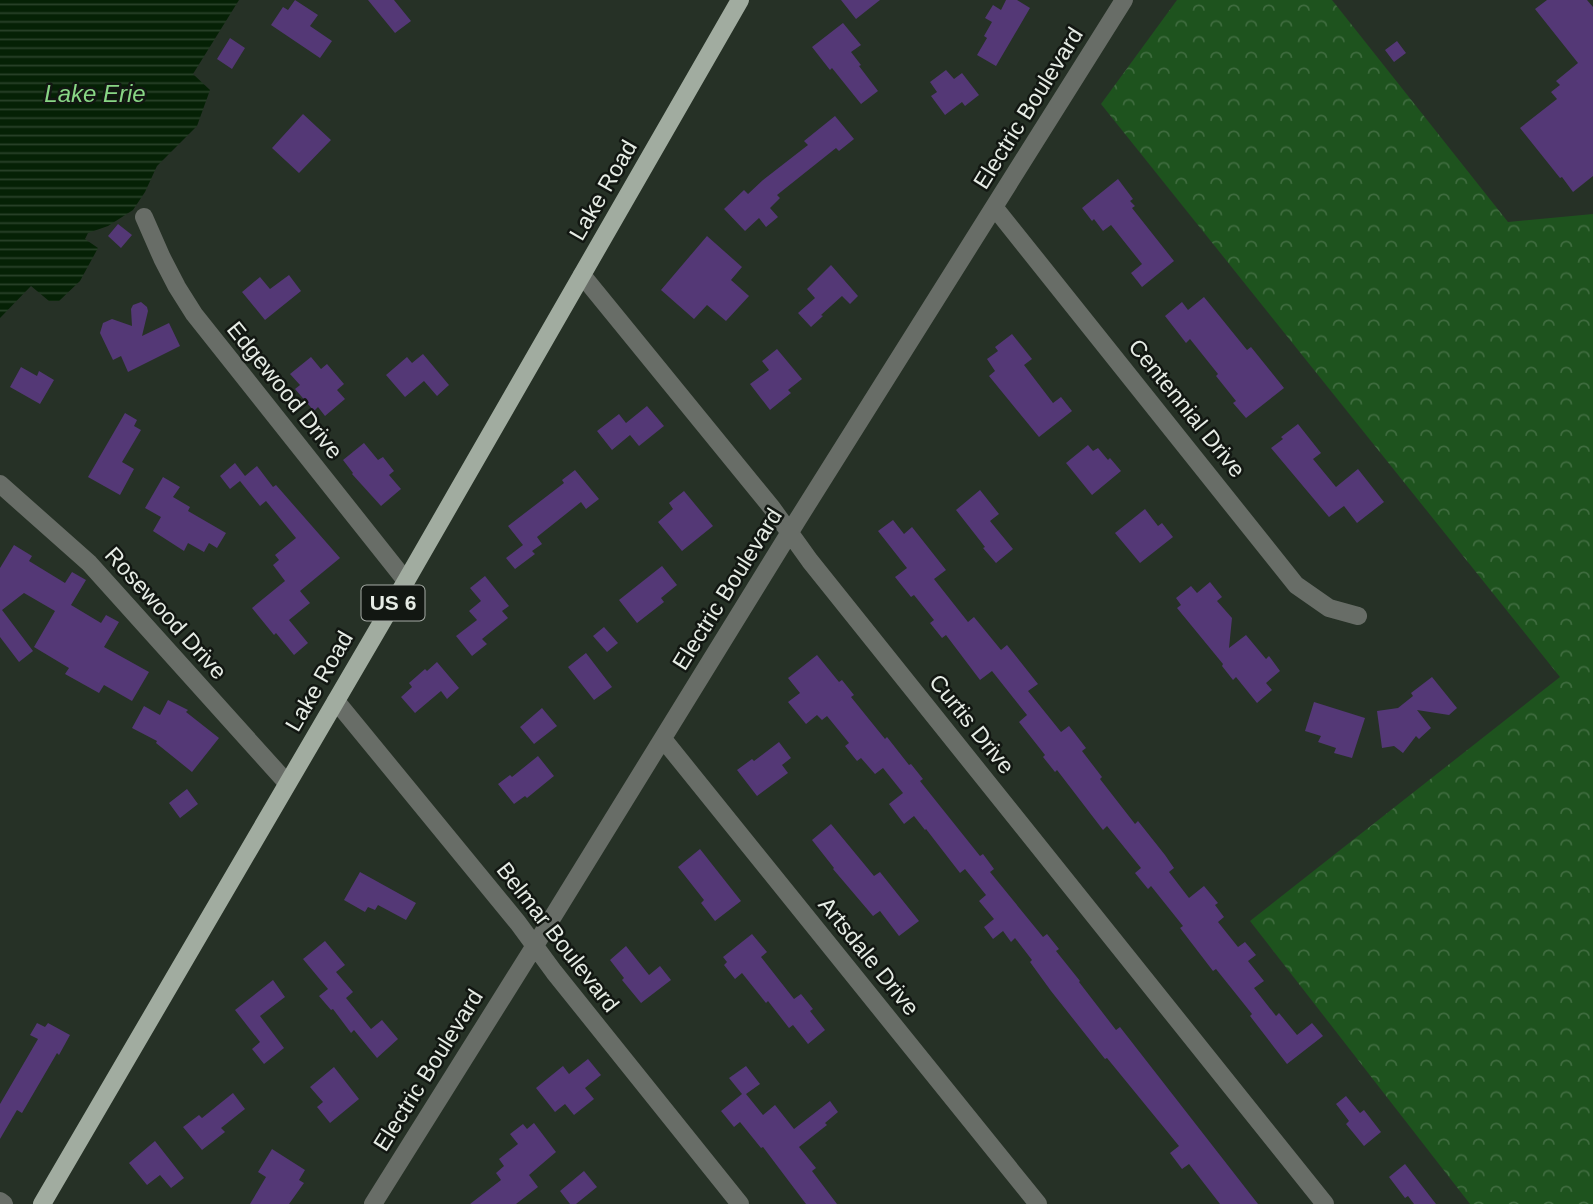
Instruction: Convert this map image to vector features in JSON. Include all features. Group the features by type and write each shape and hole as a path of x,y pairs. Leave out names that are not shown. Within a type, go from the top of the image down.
{"main road":[{"name":"Lake Road","path":"42,1204 406,581 740,0"}],"street":[{"name":"Electric Boulevard","path":"373,1204 1124,0"},
{"name":"Centennial Drive","path":"995,208 1296,585 1329,608 1358,616"},
{"name":"Edgewood Drive","path":"144,217 162,258 194,314 406,581"},
{"name":"Curtis Drive","path":"582,275 772,508 810,561 1325,1204"},
{"name":"Rosewood Drive","path":"0,484 89,564 288,783"},
{"name":"Belmar Boulevard","path":"336,701 509,912 740,1204"},
{"name":"Artsdale Drive","path":"663,739 1038,1204"}],"green space":[{"path":"1177,0 1332,0 1508,222 1593,214 1593,1204 1470,1204 1250,921 1560,677 1101,104"}],"water":[{"name":"Lake Erie","path":"0,0 239,0 193,74 210,90 197,126 157,166 133,210 108,226 88,233 85,239 98,248 80,281 59,301 49,301 31,286 0,318"}],"building":[{"path":"295,0 318,15 310,26 332,41 320,58 271,25 283,7 288,10"},
{"path":"368,0 394,0 411,21 395,33"},
{"path":"841,0 880,0 856,19"},
{"path":"1006,0 1017,0 1030,8 996,66 977,55 992,22 985,18 993,5 1001,10"},
{"path":"1547,0 1587,0 1593,7 1593,176 1573,192 1520,128 1557,99 1551,92 1560,85 1556,81 1578,63 1535,9"},
{"path":"843,23 861,45 851,52 878,91 861,104 812,47"},
{"path":"230,38 245,48 232,69 217,59"},
{"path":"1397,41 1406,53 1394,62 1385,50"},
{"path":"946,70 954,79 962,73 979,95 965,106 962,102 945,115 931,96 937,92 930,82"},
{"path":"303,114 331,140 299,173 272,148"},
{"path":"835,116 854,139 839,151 836,148 777,195 780,198 770,208 778,217 766,227 759,218 745,231 724,209 744,190 748,194 808,145 804,141"},
{"path":"1118,179 1133,199 1130,201 1135,206 1132,208 1174,261 1142,287 1131,273 1142,264 1111,225 1103,231 1082,208"},
{"path":"118,224 132,235 121,248 108,236"},
{"path":"707,236 742,267 731,280 749,296 726,321 707,305 694,319 661,290"},
{"path":"831,265 858,296 850,304 842,296 811,327 798,313 815,298 807,289"},
{"path":"289,275 301,291 265,320 242,292 260,277 270,289"},
{"path":"1204,297 1247,350 1251,347 1284,388 1246,418 1233,403 1236,401 1216,376 1218,374 1190,339 1186,343 1165,316 1182,302 1188,310"},
{"path":"141,302 148,311 142,336 169,323 180,346 128,372 121,356 113,360 100,333 103,323 112,319 132,326 131,309 133,305"},
{"path":"1012,334 1032,359 1024,365 1053,403 1061,397 1072,411 1039,437 989,376 995,371 987,359 998,351 995,347"},
{"path":"777,349 802,379 788,390 791,393 770,410 750,384 769,370 762,361"},
{"path":"423,354 449,385 437,396 424,381 405,397 386,375 407,357 412,363"},
{"path":"311,357 321,369 327,364 344,384 337,390 345,399 325,416 318,407 314,411 295,389 300,385 290,374"},
{"path":"21,367 37,376 39,371 54,380 40,404 10,387"},
{"path":"647,406 664,426 639,446 630,435 612,450 597,431 619,414 626,423"},
{"path":"125,413 137,420 134,426 141,430 122,462 134,469 120,495 88,477"},
{"path":"1298,424 1321,453 1313,459 1336,487 1358,469 1384,502 1357,523 1344,506 1329,517 1271,448"},
{"path":"364,443 378,460 383,457 394,471 389,475 401,489 381,506 343,460"},
{"path":"1088,445 1093,451 1098,448 1121,471 1092,495 1066,463"},
{"path":"235,463 245,476 257,466 273,487 276,485 340,558 300,591 310,603 289,620 308,643 294,655 252,608 285,581 273,565 279,560 275,555 296,538 266,501 260,506 240,481 230,489 220,476"},
{"path":"575,470 599,499 586,509 581,502 537,537 542,544 532,551 535,554 515,569 506,558 523,545 508,526 564,483 562,480"},
{"path":"163,477 180,487 173,497 190,507 188,511 226,533 217,548 209,543 204,552 188,543 184,551 153,531 161,517 145,508"},
{"path":"980,490 999,514 990,521 1013,549 996,563 956,510"},
{"path":"684,491 713,526 682,551 658,522 673,509 669,503"},
{"path":"1145,509 1158,526 1162,523 1173,537 1140,563 1115,533"},
{"path":"893,520 904,534 912,527 946,570 934,579 968,622 974,617 1001,650 1007,645 1038,684 1028,691 1061,732 1069,726 1086,748 1082,751 1102,777 1100,779 1135,824 1138,821 1165,855 1174,868 1169,872 1189,898 1204,886 1218,903 1215,905 1224,917 1218,922 1238,947 1245,942 1256,955 1248,961 1264,981 1254,988 1276,1016 1279,1013 1297,1035 1312,1023 1323,1036 1287,1064 1250,1016 1252,1014 1216,969 1213,971 1180,928 1183,926 1151,886 1148,889 1135,873 1141,868 1107,826 1103,830 1057,770 1055,772 1043,757 1045,755 1019,722 1027,715 992,671 980,680 946,635 942,638 930,623 934,620 914,595 911,597 895,577 907,568 878,531"},
{"path":"14,545 32,556 29,561 65,583 72,572 86,580 71,605 101,623 106,615 119,622 104,647 149,672 132,701 104,685 99,693 65,674 69,668 34,647 55,611 24,593 2,610 33,651 19,662 0,637 0,568"},
{"path":"662,566 677,585 661,598 664,602 637,623 619,600"},
{"path":"485,576 509,606 502,611 508,618 482,639 487,644 472,656 456,636 477,620 469,611 481,601 470,588"},
{"path":"1210,582 1222,597 1217,601 1232,618 1229,648 1246,635 1266,659 1269,656 1280,671 1266,683 1272,690 1257,703 1236,677 1233,680 1177,608 1181,605 1176,598 1191,586 1197,593"},
{"path":"604,627 618,643 607,652 593,636"},
{"path":"586,653 612,687 594,700 568,667"},
{"path":"817,655 839,682 842,680 854,695 851,697 885,739 887,737 909,765 911,764 923,779 920,781 980,856 983,854 994,869 990,872 1043,937 1047,934 1059,949 1056,951 1116,1030 1120,1027 1258,1204 1220,1204 1189,1164 1182,1169 1170,1153 1179,1146 1051,991 1015,938 1011,942 1003,931 993,939 984,927 994,919 979,901 986,895 965,869 960,873 914,816 904,824 889,804 903,793 883,768 875,774 861,758 857,761 845,746 849,743 827,716 822,720 817,715 806,724 788,702 800,693 788,678"},
{"path":"437,662 459,688 447,699 441,691 415,713 401,697 412,687 409,683"},
{"path":"1432,677 1457,708 1449,715 1417,710 1431,728 1419,739 1416,736 1403,753 1394,746 1382,748 1377,711 1398,708 1413,696 1411,693"},
{"path":"168,700 188,710 186,712 219,738 192,772 156,743 157,741 132,728 144,706 160,715"},
{"path":"1314,702 1365,718 1352,758 1334,753 1336,748 1318,742 1321,736 1305,731"},
{"path":"542,708 557,726 534,744 520,727"},
{"path":"779,742 791,758 782,765 788,773 757,796 737,770"},
{"path":"538,756 554,776 527,798 525,796 514,804 498,784 510,775 512,777"},
{"path":"187,789 198,804 180,818 169,803"},
{"path":"831,824 874,876 880,872 919,921 899,936 880,911 873,916 812,840"},
{"path":"700,849 741,901 715,921 701,903 704,900 678,867"},
{"path":"360,872 416,903 406,920 378,905 375,910 368,907 365,912 344,900"},
{"path":"752,934 767,952 761,957 794,999 801,994 825,1030 808,1044 793,1025 789,1028 742,973 735,979 724,965 727,962 723,957"},
{"path":"325,941 345,965 336,972 353,992 346,998 371,1029 382,1020 398,1039 377,1058 354,1030 351,1033 319,996 328,989 303,959"},
{"path":"626,946 649,975 660,966 671,980 641,1003 610,960"},
{"path":"273,980 285,997 260,1016 284,1048 264,1064 252,1049 260,1042 235,1010"},
{"path":"37,1023 45,1027 48,1023 70,1035 22,1113 17,1110 0,1139 0,1104 38,1039 30,1035"},
{"path":"588,1059 601,1075 585,1088 594,1099 574,1115 565,1104 555,1112 536,1088 563,1066 569,1074"},
{"path":"746,1066 760,1084 746,1094 763,1115 775,1105 794,1129 830,1101 838,1112 825,1123 827,1125 799,1147 816,1168 812,1171 837,1204 806,1204 763,1147 761,1148 740,1122 734,1127 721,1111 742,1094 729,1078"},
{"path":"334,1067 359,1099 330,1123 317,1107 323,1102 310,1087"},
{"path":"233,1093 245,1109 221,1128 225,1132 202,1150 183,1127 199,1115 202,1118"},
{"path":"1346,1096 1360,1113 1364,1110 1381,1132 1364,1146 1346,1124 1349,1121 1336,1104"},
{"path":"534,1123 556,1152 529,1175 538,1187 516,1204 470,1204 501,1180 496,1173 504,1166 499,1159 518,1144 510,1134 523,1124 527,1129"},
{"path":"155,1141 184,1178 171,1188 160,1175 147,1185 129,1163"},
{"path":"272,1149 305,1170 299,1180 304,1183 289,1204 250,1204 266,1177 258,1172"},
{"path":"1405,1164 1436,1204 1414,1204 1408,1196 1405,1198 1389,1177"},
{"path":"584,1171 597,1187 576,1204 570,1204 560,1191"}]}
